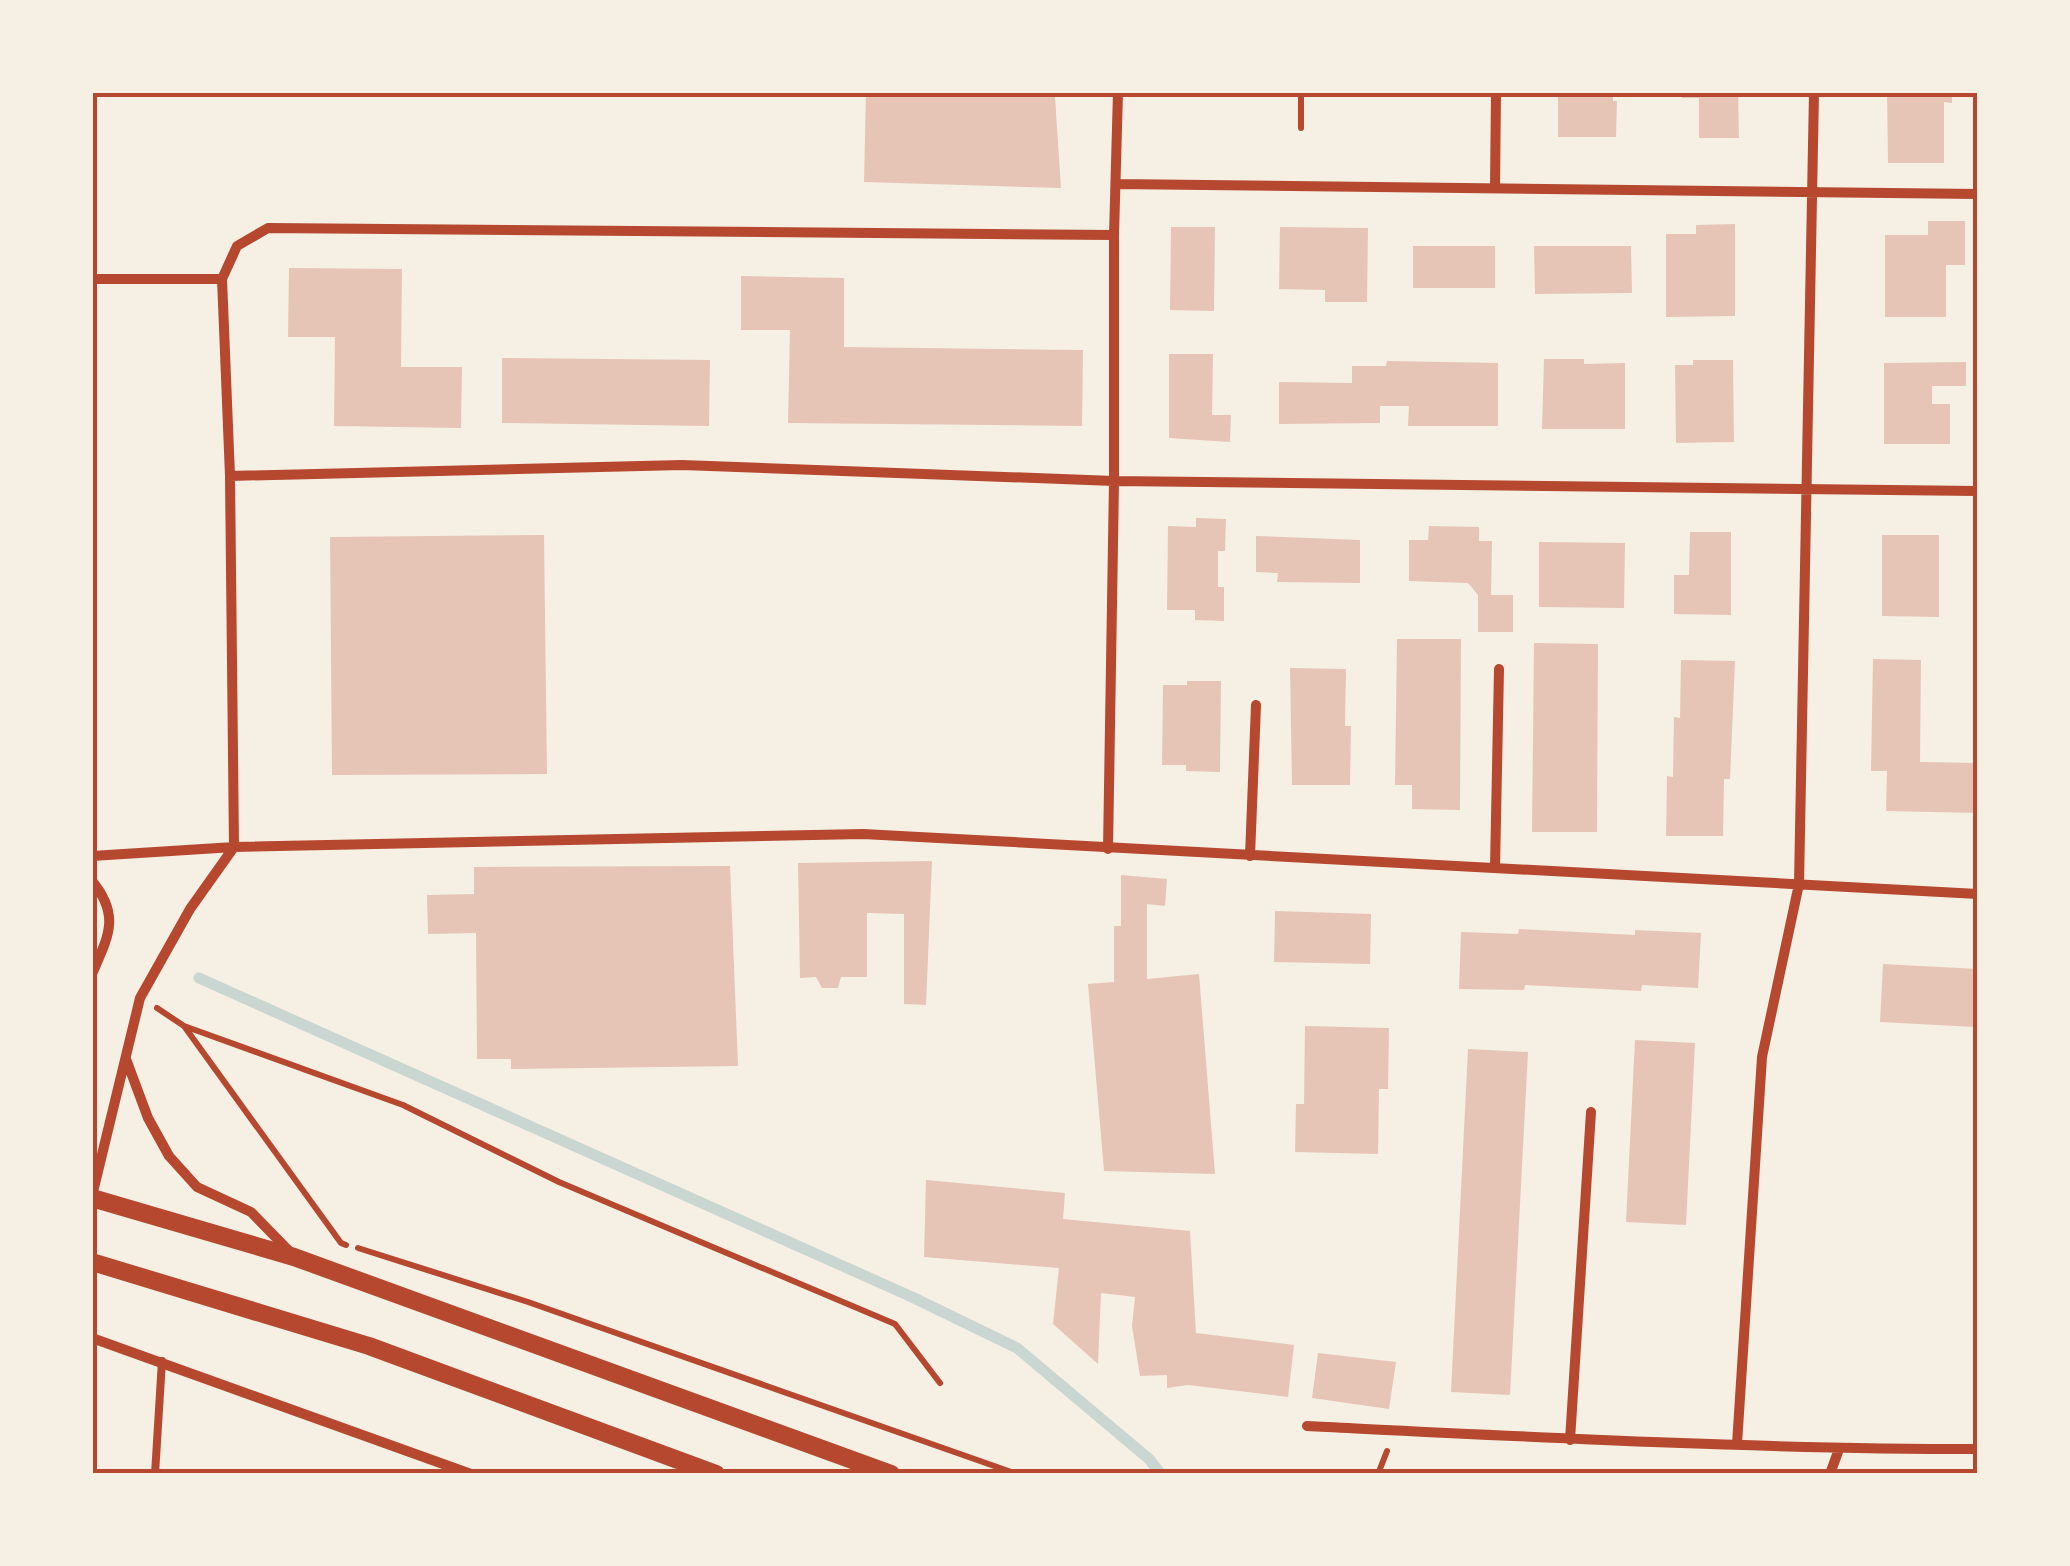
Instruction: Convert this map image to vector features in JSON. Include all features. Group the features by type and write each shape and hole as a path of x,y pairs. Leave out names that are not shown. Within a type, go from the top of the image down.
{"street":[{"path":"1108,849 1118,92"},
{"path":"1495,187 1496,92"},
{"path":"1737,1444 1762,1057 1799,884 1814,92"},
{"path":"1116,184 1978,194"},
{"path":"891,1474 294,1256 92,1197 140,998 190,909 234,847 230,476 222,279 237,246 268,228 1114,235"},
{"path":"92,279 222,279"},
{"path":"230,476 682,466 1114,481 1978,491"},
{"path":"1495,868 1499,669"},
{"path":"1250,856 1256,705"},
{"path":"92,856 234,847 864,834 1978,894"},
{"path":"92,881 106,898 111,929 92,974"},
{"path":"126,1058 148,1118 169,1156 197,1187 251,1212 294,1256"},
{"path":"1570,1440 1591,1112"},
{"path":"92,1262 369,1346 716,1474"},
{"path":"92,1338 471,1474"},
{"path":"1307,1426 1570,1440 1978,1450"},
{"path":"1830,1474 1839,1449"}],"lane":[{"path":"155,1474 162,1361"}],"path":[{"path":"1301,92 1302,128"},
{"path":"940,1383 895,1324 559,1182 403,1105 184,1026 342,1243 528,1302 1017,1474"}],"building":[{"path":"866,92 1055,97 1061,188 864,182"},
{"path":"1558,92 1613,92 1613,101 1617,101 1616,137 1558,137"},
{"path":"1682,92 1738,92 1739,138 1699,138 1699,98 1682,98"},
{"path":"1887,92 1952,92 1952,103 1944,102 1944,163 1888,163"},
{"path":"1928,221 1965,221 1965,265 1946,265 1946,317 1885,317 1885,235 1928,235"},
{"path":"1735,224 1735,316 1666,317 1666,234 1696,234 1696,225"},
{"path":"1171,227 1215,227 1214,311 1170,310"},
{"path":"1280,227 1368,228 1367,302 1325,302 1325,290 1279,289"},
{"path":"1413,246 1495,246 1495,288 1413,288"},
{"path":"1534,246 1631,246 1632,293 1535,294"},
{"path":"289,268 402,269 401,367 462,367 461,428 334,426 335,337 288,337"},
{"path":"741,276 844,278 844,347 1083,350 1082,426 788,423 790,330 741,330"},
{"path":"1169,354 1213,354 1212,415 1231,415 1230,442 1169,438"},
{"path":"502,358 710,360 709,426 502,423"},
{"path":"1544,359 1584,359 1584,364 1625,363 1625,429 1542,429"},
{"path":"1693,360 1733,360 1734,442 1676,443 1675,365 1693,365"},
{"path":"1387,361 1498,363 1498,426 1408,426 1409,406 1380,406 1380,423 1279,424 1279,382 1352,383 1352,366 1386,366"},
{"path":"1966,362 1966,386 1932,386 1932,404 1950,404 1950,444 1884,444 1884,363"},
{"path":"1196,518 1226,519 1225,551 1218,551 1218,587 1224,587 1224,621 1195,620 1195,610 1167,610 1168,526 1196,527"},
{"path":"1429,526 1479,527 1479,541 1492,541 1491,595 1513,595 1513,632 1478,632 1478,595 1468,583 1409,581 1409,540 1428,540"},
{"path":"1690,532 1731,532 1731,615 1674,614 1674,575 1689,575"},
{"path":"544,535 547,774 332,775 330,537"},
{"path":"1882,535 1939,535 1939,617 1882,616"},
{"path":"1256,536 1360,540 1360,583 1277,582 1278,573 1256,572"},
{"path":"1539,542 1625,543 1624,608 1539,607"},
{"path":"1397,639 1461,639 1460,810 1412,809 1412,785 1395,785"},
{"path":"1534,643 1598,644 1597,832 1532,832"},
{"path":"1873,659 1921,660 1920,762 1978,763 1978,813 1886,811 1887,771 1871,771"},
{"path":"1681,660 1735,661 1730,779 1724,779 1723,836 1666,836 1667,776 1673,777 1674,717 1680,718"},
{"path":"1290,668 1346,669 1345,726 1351,726 1350,785 1292,785"},
{"path":"1187,681 1221,681 1220,772 1186,771 1186,765 1162,765 1163,685 1187,685"},
{"path":"932,861 926,1005 904,1004 904,914 867,913 867,977 841,977 838,988 822,988 816,977 800,978 798,863"},
{"path":"730,866 738,1066 511,1069 511,1059 477,1059 476,933 428,934 427,895 474,894 474,867"},
{"path":"1121,875 1167,879 1165,906 1147,904 1147,979 1199,974 1215,1174 1104,1171 1088,984 1114,982 1114,926 1121,926"},
{"path":"1275,911 1371,914 1370,964 1274,962"},
{"path":"1519,929 1635,935 1635,930 1701,933 1698,988 1642,985 1641,991 1525,985 1524,990 1459,989 1461,932 1518,934"},
{"path":"1883,964 1978,969 1975,1027 1880,1022"},
{"path":"1305,1026 1389,1028 1388,1089 1379,1089 1378,1154 1295,1152 1296,1104 1304,1104"},
{"path":"1635,1040 1695,1043 1686,1225 1626,1222"},
{"path":"1468,1049 1528,1052 1510,1395 1451,1392"},
{"path":"926,1180 1065,1193 1063,1219 1190,1231 1196,1333 1294,1345 1288,1397 1188,1385 1167,1388 1167,1375 1140,1376 1132,1326 1135,1297 1101,1293 1098,1364 1053,1324 1059,1268 924,1257"},
{"path":"1318,1353 1396,1362 1389,1409 1312,1398"}],"waterway":[{"path":"199,978 912,1297 1017,1348 1149,1459 1161,1474"}]}
